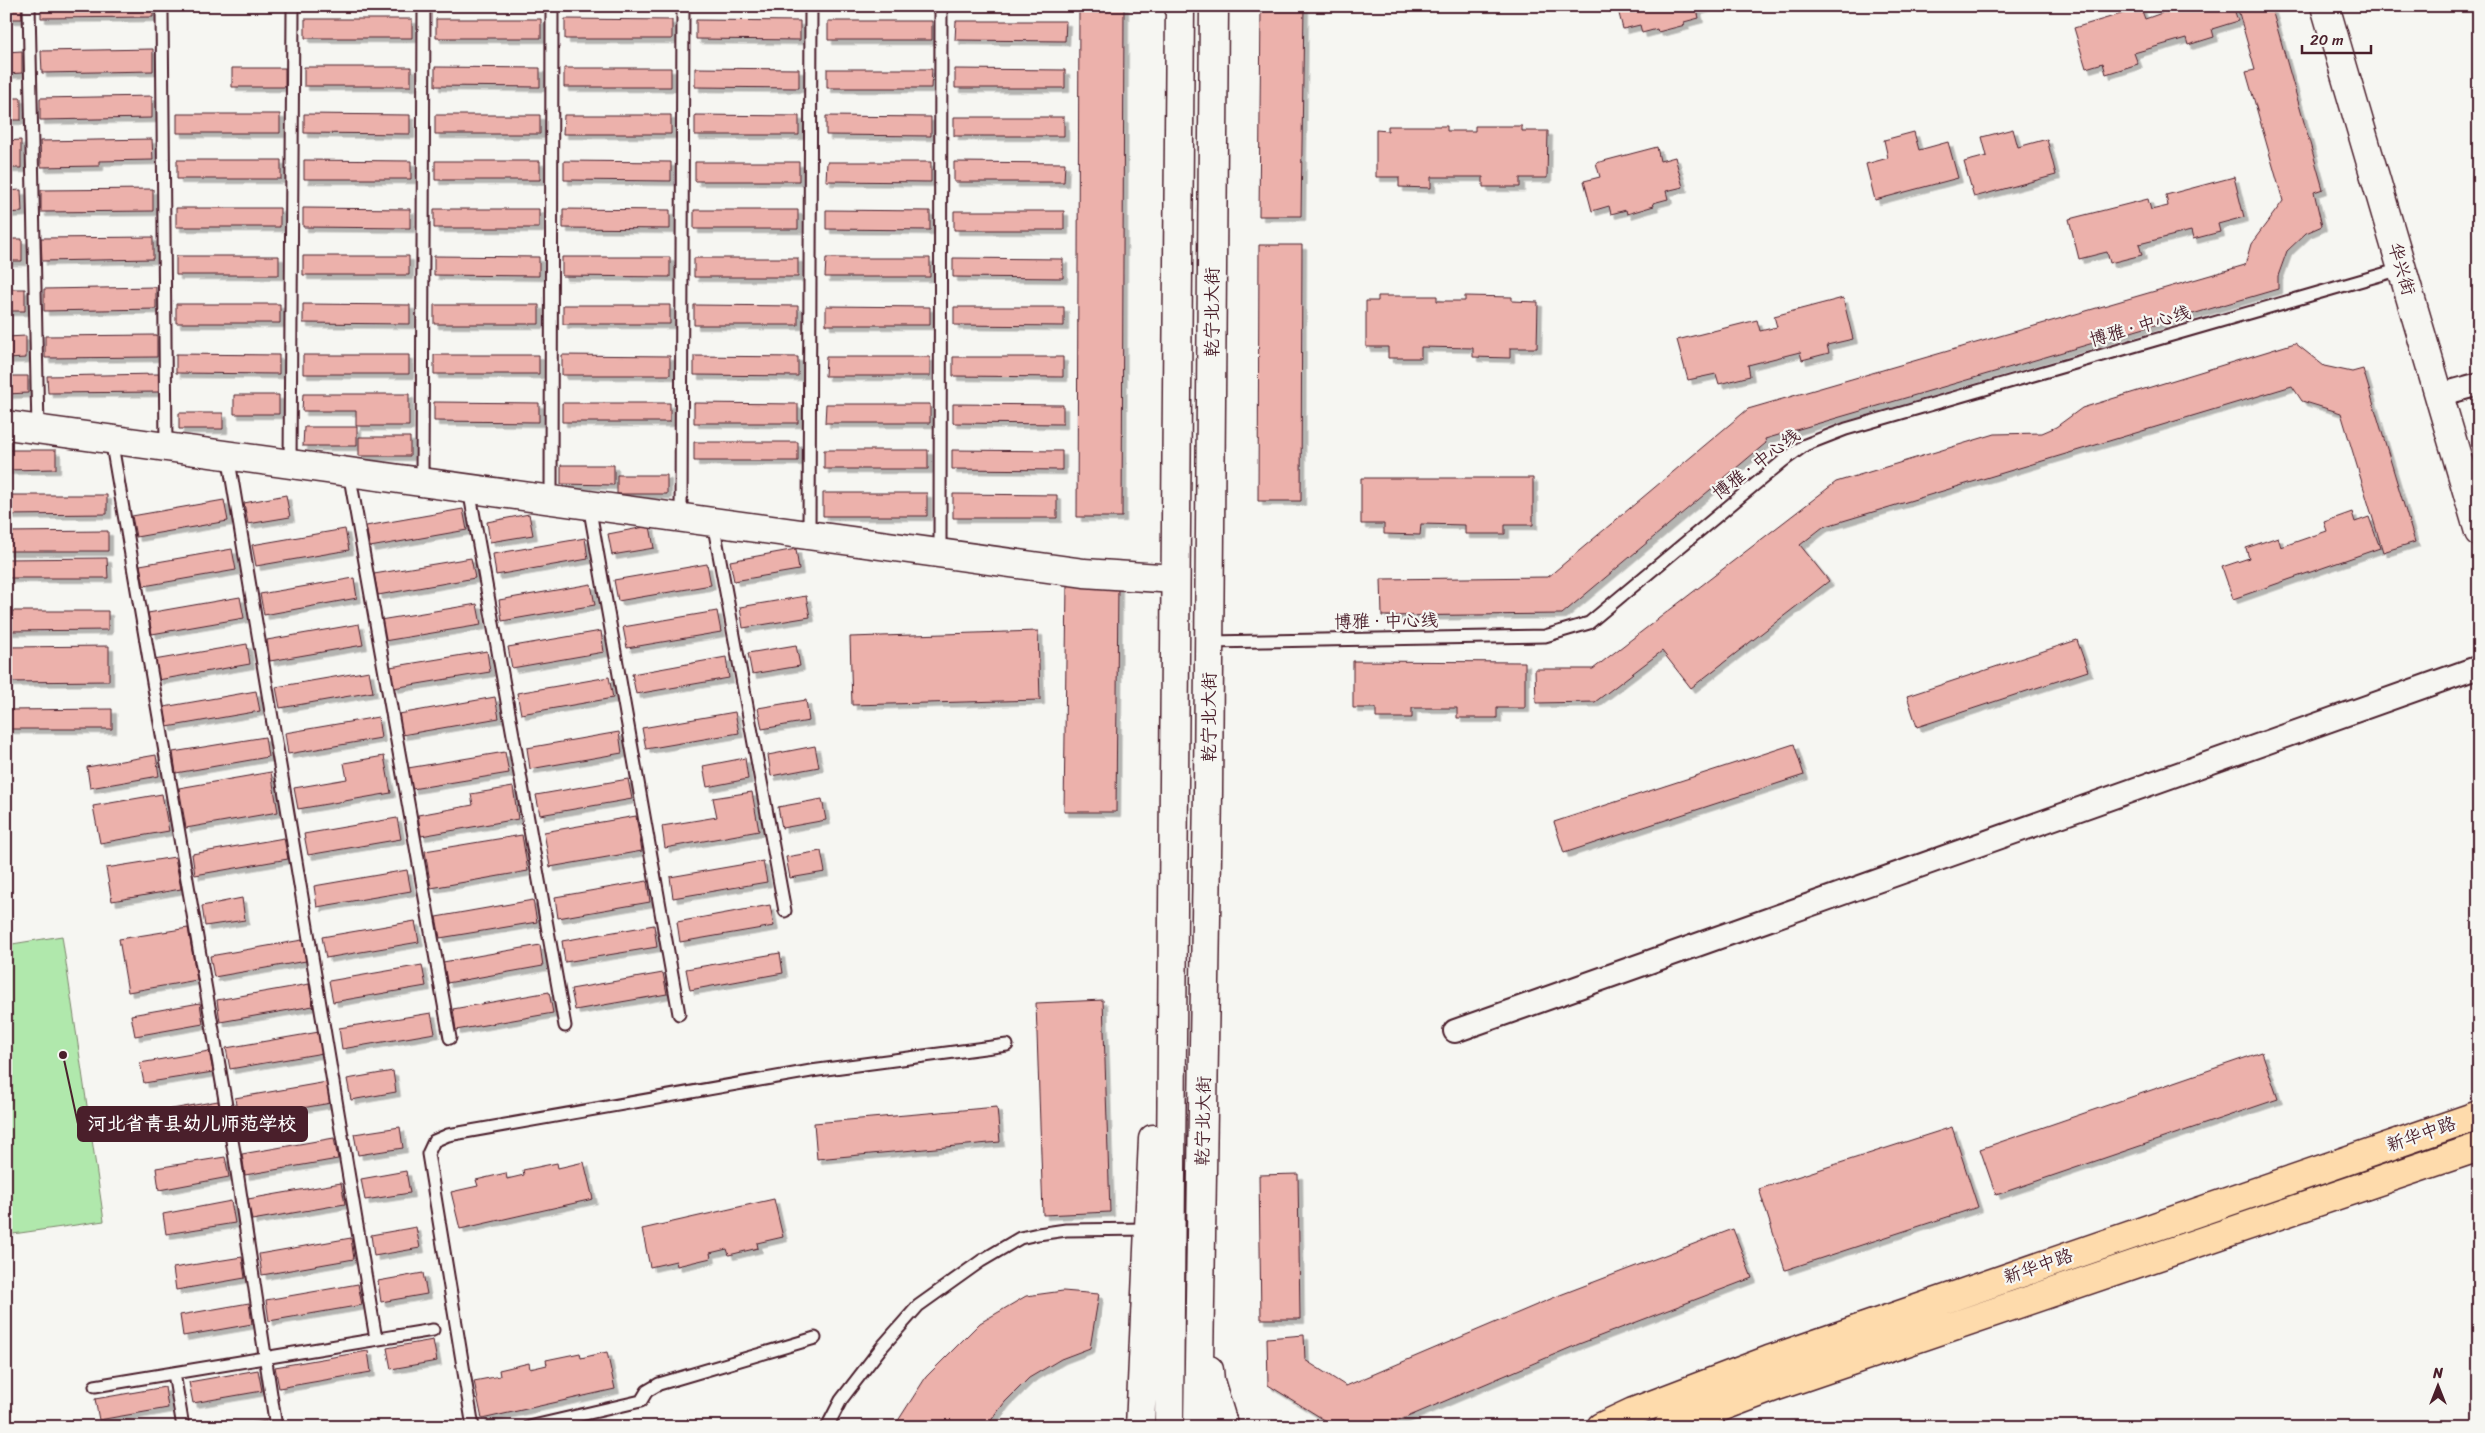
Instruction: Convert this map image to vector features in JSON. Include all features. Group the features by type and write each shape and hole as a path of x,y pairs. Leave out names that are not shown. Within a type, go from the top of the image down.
{"main road":[{"name":"乾宁北大街","path":"1168,1427 1180,6"},
{"name":"乾宁北大街","path":"1198,1427 1209,642 1214,6"},
{"name":"华兴街","path":"2324,6 2479,532"},
{"path":"6,425 1084,573 1175,579"},
{"path":"1140,1427 1156,1068 1172,1020"},
{"name":"新华中路","path":"1601,1427 1633,1412 1768,1360 2479,1115"},
{"name":"新华中路","path":"1668,1427 1777,1386 2479,1147"},
{"path":"1201,1251 1210,1382 1224,1427"}],"street":[{"path":"2438,395 2479,384"},
{"path":"1455,1031 2479,666"}],"lane":[{"path":"29,6 38,429"},
{"path":"422,482 424,6"},
{"path":"551,500 552,6"},
{"path":"681,518 683,6"},
{"path":"809,535 810,6"},
{"path":"940,553 941,6"},
{"path":"290,464 293,10"},
{"path":"162,12 166,447"},
{"name":"博雅 · 中心线","path":"1209,642 1545,636 1570,631 1589,623 1782,461 1805,445 1846,429 2401,269"},
{"path":"111,439 234,1152 276,1427"},
{"path":"228,455 376,1339"},
{"path":"349,472 450,1038"},
{"path":"469,488 564,1026"},
{"path":"589,505 678,1014"},
{"path":"713,522 785,910"},
{"path":"474,1427 428,1154 434,1142 448,1135 802,1073 1007,1045"},
{"path":"827,1427 841,1400 881,1348 918,1306 981,1261 1020,1238 1038,1234 1066,1230 1149,1229"},
{"path":"96,1386 433,1330"},
{"path":"529,1427 641,1401 647,1391 660,1384 815,1338"},
{"path":"174,1373 183,1427"}],"green space":[{"path":"62,936 104,1221 6,1235 6,945"}],"building":[{"path":"6,6 21,6 22,19 6,19"},
{"path":"41,6 153,6 153,17 41,18"},
{"path":"1079,6 1124,6 1122,517 1077,517"},
{"path":"1261,6 1304,6 1301,216 1259,216"},
{"path":"1617,6 1711,6 1697,10 1699,18 1684,22 1685,25 1658,32 1657,29 1642,33 1640,25 1623,29"},
{"path":"2160,6 2233,6 2238,21 2212,29 2214,37 2188,45 2186,38 2134,53 2138,64 2106,74 2103,63 2086,68 2074,28 2141,8 2145,19 2162,13"},
{"path":"2237,6 2271,6 2323,189 2314,192 2322,226 2306,233 2287,251 2278,276 2278,289 1765,439 1766,443 1562,614 1382,616 1381,579 1548,577 1748,409 2245,265 2251,244 2283,201 2246,72 2255,70"},
{"path":"305,19 412,19 412,38 305,38"},
{"path":"436,19 541,19 541,38 436,38"},
{"path":"565,19 672,20 672,39 565,39"},
{"path":"696,20 800,21 800,40 696,39"},
{"path":"828,21 932,21 932,40 828,40"},
{"path":"956,21 1066,21 1065,41 955,40"},
{"path":"153,49 153,71 42,73 41,51"},
{"path":"22,51 22,73 6,74 6,52"},
{"path":"304,67 411,67 411,86 304,86"},
{"path":"435,67 540,68 540,87 435,86"},
{"path":"232,68 285,68 285,87 232,87"},
{"path":"564,68 671,68 671,87 564,87"},
{"path":"695,68 799,69 799,88 695,87"},
{"path":"827,69 932,69 931,88 827,88"},
{"path":"955,69 1065,70 1065,88 955,88"},
{"path":"152,96 152,118 40,120 40,98"},
{"path":"6,98 21,98 21,120 6,120"},
{"path":"177,114 280,114 280,133 177,133"},
{"path":"304,114 410,115 410,134 304,133"},
{"path":"435,115 540,115 540,134 435,134"},
{"path":"564,115 671,115 671,134 563,134"},
{"path":"695,115 799,116 799,135 695,135"},
{"path":"826,116 931,117 931,136 826,135"},
{"path":"954,117 1064,117 1064,136 954,136"},
{"path":"1388,126 1447,126 1447,131 1475,131 1475,126 1522,126 1522,131 1548,131 1547,178 1520,178 1520,187 1483,187 1483,177 1431,177 1431,188 1399,187 1399,177 1376,177 1376,130 1388,131"},
{"path":"2013,129 2018,147 2047,139 2056,175 1974,197 1964,162 1987,156 1982,137"},
{"path":"1914,132 1919,150 1948,142 1958,178 1875,200 1866,164 1888,158 1884,140"},
{"path":"152,139 153,160 99,161 99,166 41,167 40,141"},
{"path":"21,140 21,168 6,168 6,141"},
{"path":"1657,147 1660,161 1675,157 1683,187 1666,191 1668,199 1653,203 1654,206 1627,214 1626,210 1611,214 1609,206 1592,211 1584,181 1600,177 1596,163"},
{"path":"177,160 281,160 281,179 177,179"},
{"path":"304,160 411,161 411,179 304,179"},
{"path":"435,161 540,161 540,180 435,180"},
{"path":"564,161 671,162 671,181 564,180"},
{"path":"695,162 799,162 799,181 695,181"},
{"path":"827,162 931,162 931,182 826,181"},
{"path":"954,162 1065,163 1064,182 954,182"},
{"path":"2234,177 2244,217 2218,224 2220,232 2193,239 2191,231 2139,244 2142,255 2110,263 2107,252 2079,259 2069,219 2148,199 2151,210 2168,206 2166,195"},
{"path":"153,189 153,211 41,212 41,190"},
{"path":"21,190 22,212 6,213 6,191"},
{"path":"176,208 280,208 280,227 176,227"},
{"path":"303,208 410,209 410,228 303,227"},
{"path":"434,209 539,209 539,228 434,228"},
{"path":"563,209 670,210 670,229 563,228"},
{"path":"694,210 798,210 798,229 694,229"},
{"path":"826,210 930,211 930,230 826,229"},
{"path":"954,211 1064,211 1064,230 954,230"},
{"path":"153,237 153,259 42,261 41,238"},
{"path":"6,239 22,239 22,261 6,261"},
{"path":"1259,245 1302,245 1301,501 1258,501"},
{"path":"176,256 279,256 279,275 176,275"},
{"path":"303,256 409,256 409,275 303,275"},
{"path":"434,256 539,257 539,276 434,275"},
{"path":"562,257 670,257 670,277 562,276"},
{"path":"694,258 798,258 798,277 694,277"},
{"path":"826,258 930,258 930,277 825,277"},
{"path":"953,258 1063,259 1063,278 953,277"},
{"path":"156,287 156,309 44,311 44,289"},
{"path":"6,289 25,289 25,311 6,311"},
{"path":"1378,296 1437,296 1437,301 1465,301 1465,296 1512,297 1512,301 1538,302 1537,348 1510,348 1510,358 1473,357 1473,348 1421,347 1421,358 1388,358 1388,347 1366,347 1366,301 1378,301"},
{"path":"1843,298 1853,339 1827,345 1829,353 1802,360 1800,352 1748,365 1750,376 1719,384 1716,374 1688,380 1677,340 1757,320 1760,331 1777,327 1774,316"},
{"path":"176,304 280,304 280,323 176,323"},
{"path":"303,304 410,305 410,324 303,323"},
{"path":"434,305 539,305 539,324 434,324"},
{"path":"563,305 670,305 670,324 563,324"},
{"path":"694,305 798,306 798,325 694,325"},
{"path":"826,306 930,307 930,325 826,325"},
{"path":"954,307 1064,307 1064,326 954,325"},
{"path":"157,335 157,357 45,358 45,336"},
{"path":"26,336 26,358 6,359 6,337"},
{"path":"2295,343 2324,366 2352,372 2363,369 2415,542 2383,552 2341,413 2302,401 2292,386 1823,527 1800,545 1829,581 1691,688 1662,651 1595,702 1536,703 1535,669 1593,669 1836,482 1995,434 2042,433 2056,427 2082,408"},
{"path":"176,354 279,355 279,374 176,373"},
{"path":"303,355 409,355 409,374 303,374"},
{"path":"434,355 539,355 539,374 434,374"},
{"path":"562,355 670,356 670,375 562,375"},
{"path":"694,356 798,357 798,376 694,375"},
{"path":"826,357 930,357 930,376 825,376"},
{"path":"953,357 1063,357 1063,377 953,376"},
{"path":"159,374 159,392 48,393 47,376"},
{"path":"6,376 28,376 28,393 6,394"},
{"path":"303,394 409,394 409,426 356,426 356,411 302,411"},
{"path":"234,395 279,395 279,414 234,414"},
{"path":"434,402 539,403 539,422 434,421"},
{"path":"562,403 670,403 670,422 562,422"},
{"path":"694,403 798,404 798,423 694,423"},
{"path":"826,404 930,404 930,423 825,423"},
{"path":"953,404 1063,405 1063,424 953,423"},
{"path":"179,413 223,413 223,429 179,429"},
{"path":"304,427 357,427 357,446 303,446"},
{"path":"359,437 410,437 410,456 359,456"},
{"path":"694,442 798,442 798,461 694,461"},
{"path":"6,450 56,450 56,469 6,470"},
{"path":"824,450 928,450 928,469 824,469"},
{"path":"952,450 1062,451 1062,470 952,469"},
{"path":"561,465 614,465 614,485 561,484"},
{"path":"617,475 667,475 667,494 617,494"},
{"path":"1361,478 1533,478 1533,525 1505,525 1505,534 1465,534 1465,525 1421,524 1420,535 1384,534 1384,524 1361,524"},
{"path":"823,493 927,493 927,516 823,516"},
{"path":"953,494 1057,495 1057,518 953,518"},
{"path":"6,495 107,495 107,514 6,515"},
{"path":"286,495 290,517 248,524 244,503"},
{"path":"224,500 228,521 136,537 132,516"},
{"path":"463,509 467,530 370,547 366,526"},
{"path":"2352,512 2355,522 2369,517 2380,548 2233,599 2222,567 2249,558 2246,548 2278,537 2281,547 2327,531 2324,522"},
{"path":"529,514 533,535 490,542 487,522"},
{"path":"650,526 654,548 612,555 608,534"},
{"path":"345,529 349,550 256,566 252,545"},
{"path":"108,531 108,551 6,551 6,532"},
{"path":"585,538 588,559 496,575 493,554"},
{"path":"232,549 236,570 144,586 140,565"},
{"path":"796,549 799,570 734,581 730,561"},
{"path":"107,558 108,578 6,578 6,559"},
{"path":"471,558 475,578 378,595 374,574"},
{"path":"707,564 711,585 618,601 614,580"},
{"path":"354,578 357,598 264,615 260,594"},
{"path":"1067,583 1118,583 1116,812 1064,812"},
{"path":"591,584 595,605 502,621 499,600"},
{"path":"806,596 810,617 743,628 740,607"},
{"path":"240,597 244,618 152,634 148,613"},
{"path":"477,604 481,625 384,641 380,620"},
{"path":"6,611 108,611 108,630 6,631"},
{"path":"717,611 721,632 627,648 623,627"},
{"path":"359,624 363,645 270,661 267,640"},
{"path":"601,631 604,652 512,668 508,647"},
{"path":"1038,631 1040,700 852,705 850,637"},
{"path":"2077,640 2088,671 1917,727 1907,696"},
{"path":"247,644 250,664 158,680 154,660"},
{"path":"796,645 800,666 752,674 748,653"},
{"path":"109,646 109,681 6,682 6,647"},
{"path":"487,651 490,672 393,688 390,667"},
{"path":"726,657 729,678 636,694 632,674"},
{"path":"1353,661 1525,662 1525,708 1497,708 1497,718 1457,718 1457,708 1412,708 1412,718 1376,718 1376,708 1353,708"},
{"path":"369,671 373,692 280,708 276,687"},
{"path":"609,677 613,698 521,714 517,693"},
{"path":"256,691 260,711 167,727 164,707"},
{"path":"495,697 499,718 402,735 399,714"},
{"path":"806,700 809,721 762,729 758,708"},
{"path":"112,709 112,729 8,729 8,710"},
{"path":"735,712 739,733 646,749 642,728"},
{"path":"378,717 381,738 288,754 285,733"},
{"path":"619,732 622,753 530,769 527,748"},
{"path":"265,737 268,757 176,773 173,752"},
{"path":"1794,744 1804,775 1564,853 1554,822"},
{"path":"815,746 819,767 771,776 768,755"},
{"path":"505,752 509,773 412,789 408,768"},
{"path":"156,755 159,776 90,788 87,767"},
{"path":"384,756 391,793 298,809 294,788 347,779 344,763"},
{"path":"745,758 748,779 707,787 703,766"},
{"path":"271,772 278,812 186,828 179,788"},
{"path":"628,779 632,799 540,815 536,795"},
{"path":"513,787 518,819 421,836 418,815 473,805 471,794"},
{"path":"752,792 759,831 665,848 662,826 717,817 713,798"},
{"path":"162,794 169,831 100,843 93,806"},
{"path":"822,799 826,820 782,828 778,807"},
{"path":"636,816 642,851 550,867 544,832"},
{"path":"397,818 401,839 308,855 304,834"},
{"path":"522,835 528,871 431,888 425,851"},
{"path":"284,838 288,859 195,875 192,854"},
{"path":"821,851 825,872 790,878 786,857"},
{"path":"175,857 181,889 112,901 106,868"},
{"path":"763,861 767,882 673,898 670,877"},
{"path":"407,870 411,891 317,907 314,886"},
{"path":"647,881 650,902 558,918 555,897"},
{"path":"242,898 245,920 205,926 202,906"},
{"path":"533,900 537,922 440,938 436,917"},
{"path":"770,905 774,926 680,942 677,922"},
{"path":"415,921 419,942 326,958 322,937"},
{"path":"654,925 657,947 565,962 562,941"},
{"path":"188,928 197,980 128,992 119,939"},
{"path":"302,940 306,961 214,977 210,956"},
{"path":"540,945 543,966 447,983 443,962"},
{"path":"780,953 783,973 690,990 686,969"},
{"path":"422,965 426,986 333,1002 329,981"},
{"path":"663,973 667,994 575,1010 571,989"},
{"path":"309,984 313,1006 220,1022 217,1000"},
{"path":"549,992 553,1013 456,1030 453,1009"},
{"path":"1103,1000 1110,1212 1043,1215 1036,1003"},
{"path":"200,1003 203,1024 135,1036 131,1015"},
{"path":"431,1013 435,1033 342,1049 339,1028"},
{"path":"319,1032 323,1053 230,1069 226,1048"},
{"path":"209,1051 213,1072 144,1083 140,1063"},
{"path":"2262,1052 2278,1099 1996,1195 1980,1149"},
{"path":"393,1071 396,1092 351,1100 347,1079"},
{"path":"327,1082 331,1103 238,1119 235,1098"},
{"path":"218,1101 222,1122 153,1134 149,1113"},
{"path":"997,1107 1000,1142 817,1159 814,1123"},
{"path":"400,1127 403,1148 358,1155 354,1134"},
{"path":"1952,1127 1978,1207 1785,1270 1759,1189"},
{"path":"334,1138 338,1159 245,1175 242,1154"},
{"path":"225,1157 229,1177 159,1190 156,1168"},
{"path":"584,1162 593,1199 460,1229 451,1192 478,1186 476,1180 506,1173 507,1179 524,1175 523,1170 557,1163 558,1168"},
{"path":"406,1171 410,1193 365,1200 361,1179"},
{"path":"1298,1174 1300,1319 1261,1319 1259,1175"},
{"path":"341,1183 345,1204 252,1220 248,1199"},
{"path":"774,1199 783,1237 757,1243 758,1248 729,1255 727,1249 710,1253 711,1258 677,1266 676,1261 650,1267 642,1229"},
{"path":"231,1201 235,1223 166,1234 163,1214"},
{"path":"416,1227 420,1248 374,1256 371,1235"},
{"path":"1733,1229 1752,1278 1579,1344 1384,1427 1336,1427 1268,1385 1267,1338 1304,1335 1305,1360 1346,1386 1560,1295"},
{"path":"351,1238 354,1259 262,1275 259,1254"},
{"path":"242,1257 245,1278 176,1290 173,1268"},
{"path":"423,1273 427,1294 381,1302 378,1281"},
{"path":"358,1284 362,1305 269,1321 266,1300"},
{"path":"1063,1291 1099,1294 1090,1348 1061,1359 1029,1378 1005,1402 986,1427 894,1427 926,1377 980,1323 1026,1296"},
{"path":"249,1303 252,1324 183,1336 180,1315"},
{"path":"433,1340 437,1361 391,1369 387,1348"},
{"path":"368,1351 371,1372 279,1388 275,1367"},
{"path":"607,1352 615,1389 482,1419 474,1381 500,1376 499,1370 529,1363 530,1369 547,1365 546,1360 580,1353 581,1358"},
{"path":"258,1370 262,1391 193,1403 189,1382"},
{"path":"165,1387 168,1408 99,1420 95,1399"},
{"path":"266,1421 267,1427 230,1427"}],"place":[{"name":"河北省青县幼儿师范学校","path":"63,1055"}]}
